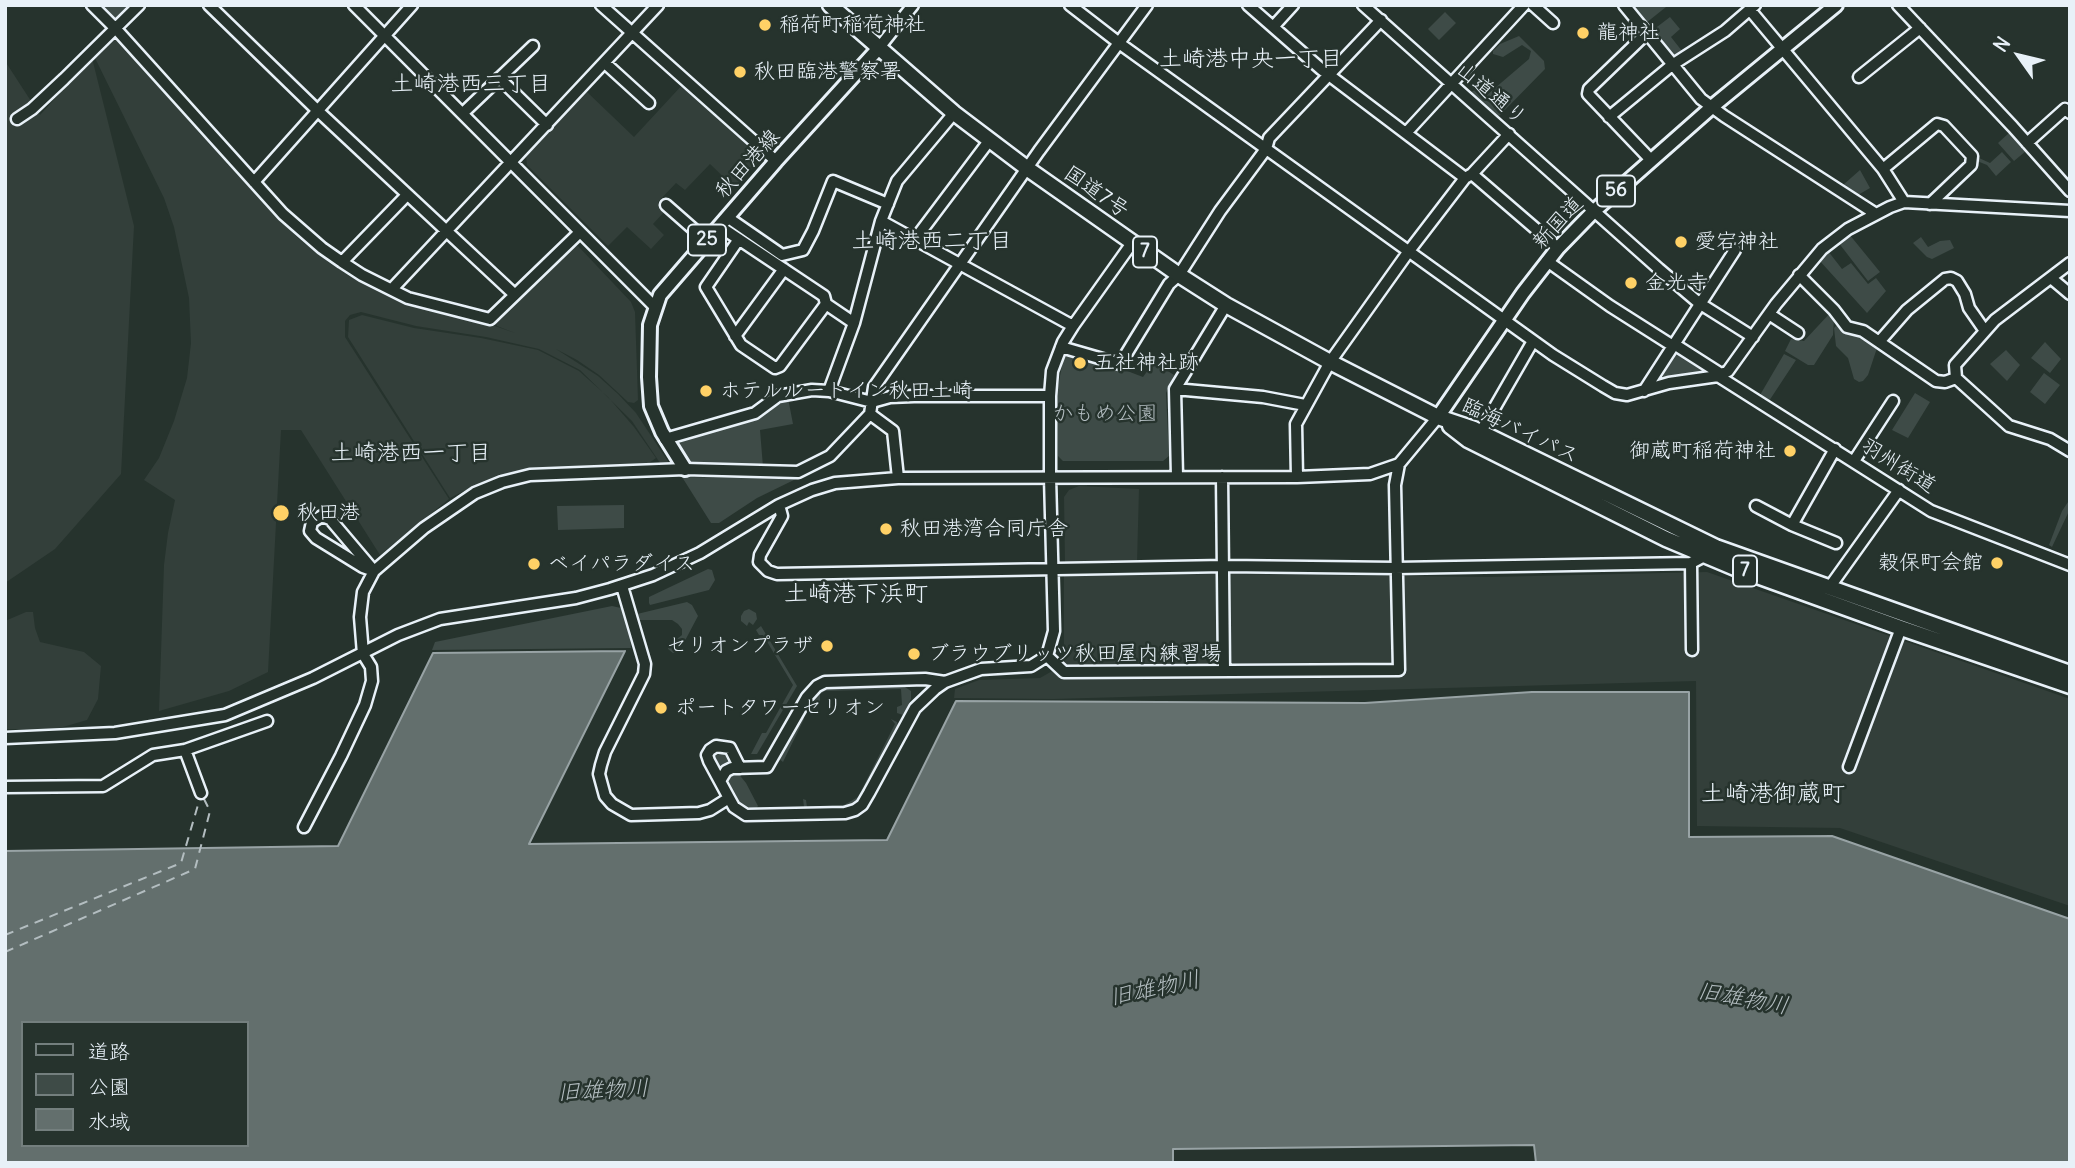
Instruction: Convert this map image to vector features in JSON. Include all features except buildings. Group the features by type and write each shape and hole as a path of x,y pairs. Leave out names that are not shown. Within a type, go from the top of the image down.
{"highway":[{"name":"国道7号","path":"830,5 878,49 989,141 1178,275 1330,362 1438,417"},
{"name":"臨海バイパス","path":"1438,417 1480,433 1711,551 1901,628 2070,686"},
{"name":"臨海バイパス","path":"1438,417 1468,440 1666,539 1829,588 2070,673"}],"main road":[{"name":"新国道","path":"1438,417 1503,319 1558,248 1594,211 1651,160 1783,49 1827,8"},
{"name":"秋田港線","path":"685,469 665,439 652,407 650,325 660,295 878,49"}],"street":[{"path":"92,5 266,197 302,232 362,275 408,298 490,319 579,233"},
{"path":"18,119 32,109 139,5"},
{"path":"209,5 514,294"},
{"path":"355,5 655,307"},
{"path":"254,182 412,5"},
{"path":"601,5 776,161"},
{"path":"392,289 658,5"},
{"path":"878,49 913,5"},
{"path":"1070,5 1533,341 1615,393 1634,395 1728,371 1799,275 1830,242 1848,229 1904,202 2070,211"},
{"path":"304,827 365,705 372,681 371,667 363,654 360,617 363,592 374,571 424,528 475,493 502,482 530,475 685,469 798,472 830,456 870,414 874,387 959,264 1147,5"},
{"path":"1248,5 1321,69 1469,176 1558,248"},
{"path":"1273,27 1293,5"},
{"name":"山道通り","path":"1363,5 1699,303 1754,337"},
{"path":"1406,133 1524,5"},
{"path":"1533,5 1552,23"},
{"path":"1624,5 1701,99 1876,214"},
{"path":"1898,5 2070,191"},
{"path":"1609,117 1672,65 1724,31 1752,8 1884,169 1904,202"},
{"path":"1061,347 1120,364 1169,284 1266,149 1269,138 1381,20"},
{"path":"1859,77 1920,28"},
{"path":"1647,33 1589,89 1588,94 1651,160"},
{"path":"463,113 533,46"},
{"path":"605,63 649,103"},
{"path":"499,78 547,125"},
{"path":"2026,143 2065,109 2070,113"},
{"path":"829,391 854,323 881,221 897,181 954,113"},
{"path":"1884,169 1937,124 1944,125 1972,156 1971,164 1930,204"},
{"path":"1297,477 1297,424 1330,362 1409,251 1469,176 1509,134"},
{"path":"916,238 989,141"},
{"path":"723,222 782,255 803,250 833,181 888,204"},
{"path":"342,262 407,195"},
{"path":"666,205 707,241"},
{"path":"881,221 1073,326"},
{"path":"723,222 738,239 824,296 826,304 854,323"},
{"path":"738,239 705,287 741,345 775,368 780,366 826,304"},
{"path":"740,768 730,748 716,746 710,750 708,755 729,798 734,807 746,815 845,813 855,810 862,805 915,708 945,682 981,669 1031,666 1046,656 1054,631 1050,477 1052,371 1073,326 1132,243"},
{"path":"1644,391 1735,250"},
{"name":"羽州街道","path":"1547,261 1610,306 1931,510 2070,565"},
{"path":"2070,263 1994,320 1955,365 1956,378 2009,426 2050,439 2070,451"},
{"path":"735,336 784,269"},
{"path":"1799,275 1847,327 1863,331 1936,380 1945,382 1956,378"},
{"path":"1880,342 1907,310 1945,279 1951,278 1961,287 1969,308 1985,331"},
{"path":"2050,278 2070,294"},
{"path":"1177,476 1175,389 1227,305"},
{"path":"1769,314 1798,333"},
{"path":"1480,433 1533,341"},
{"path":"1175,389 1264,397 1306,405"},
{"path":"665,439 755,413 778,396 812,390 829,391 872,402 890,397 914,396 1050,396"},
{"path":"1854,461 1893,401"},
{"path":"870,414 893,431 898,478"},
{"path":"1046,656 1064,672 1399,670 1395,485 1399,464 1438,417"},
{"path":"1792,525 1835,449"},
{"path":"5,738 115,733 225,715 313,678 398,635 440,619 576,598 653,575 700,553 779,505 812,490 835,484 898,478 1297,477 1370,474 1399,464"},
{"path":"1222,477 1224,670"},
{"path":"1829,588 1899,490"},
{"path":"779,505 782,516 760,555 759,562 768,571 777,574 1225,566 1396,568 1691,563 1711,551"},
{"path":"1756,506 1792,525 1836,543"},
{"path":"322,516 330,519 374,571 316,538 310,531 312,522 322,516"},
{"path":"1691,563 1692,650"},
{"path":"622,586 646,664 644,674 601,765 599,774 606,796 612,804 631,815 699,813 729,798"},
{"path":"1849,767 1901,628"},
{"path":"720,781 726,771 767,767 807,697 825,682 925,679 945,682"},
{"path":"5,787 103,786 153,755 185,750 267,721"},
{"path":"185,750 201,793"}],"shaded area":[{"path":"116,36 298,238 331,264 385,294 419,308 489,324 515,333 497,326 495,321 568,247 578,246 631,302 635,312 638,400 634,403 628,402 599,375 556,349 598,376 618,394 636,413 669,463 662,466 632,421 580,370 539,349 416,326 361,312 350,315 345,321 345,337 449,499 380,555 301,430 281,430 268,672 229,691 159,711 164,565 175,500 144,480 159,458 187,378 191,343 189,298 174,227 164,198 94,56"},
{"path":"92,58 134,226 121,474 55,549 5,583 5,61 40,115"},
{"path":"684,83 760,153 760,160 735,188 710,164 685,190 676,183 658,202 666,210 653,224 664,235 651,249 627,227 608,246 527,165 526,156 587,92 634,137"},
{"path":"362,315 414,328 538,350 579,371 608,397 656,458 645,466 527,471 480,483 450,498 348,337 349,320"},
{"path":"1079,486 1139,489 1137,563 1065,564 1064,497 1069,490"},
{"path":"1707,572 2070,699 2070,906 1840,828 1697,826 1696,681 1053,699 954,698 955,689 979,680 1040,678 1054,670 1064,649 1064,575 1490,577"},
{"path":"26,612 33,612 40,642 84,652 101,666 98,699 87,720 56,729 5,729 5,621"}],"green space":[{"path":"97,5 130,5 116,19 109,19"},
{"path":"1630,5 1664,5 1666,7 1646,23"},
{"path":"1445,12 1456,23 1439,40 1428,29"},
{"path":"1670,17 1680,29 1671,37 1682,51 1674,57 1653,30"},
{"path":"1519,36 1544,61 1545,69 1499,116 1471,95 1471,92 1475,90 1488,94 1529,59 1531,51 1522,45 1503,57 1493,54 1500,44"},
{"path":"2010,132 2026,151 2014,161 1998,143"},
{"path":"2002,152 2011,162 1996,176 1987,165 1977,161 1979,158 1990,163"},
{"path":"1860,170 1870,188 1858,195 1843,185"},
{"path":"1849,234 1880,272 1868,281 1838,242"},
{"path":"1921,237 1928,247 1950,240 1954,248 1932,259 1913,243"},
{"path":"1828,251 1842,269 1851,263 1868,284 1876,278 1886,291 1867,313 1819,260"},
{"path":"1831,312 1834,318 1833,335 1814,365 1808,365 1785,351 1791,339 1804,341"},
{"path":"1838,324 1864,335 1877,348 1868,375 1863,381 1854,379 1848,358 1836,346 1834,328"},
{"path":"2045,342 2061,359 2050,373 2031,358"},
{"path":"1674,348 1704,367 1703,371 1665,377 1661,375 1661,370"},
{"path":"2006,350 2020,365 2007,381 1990,364"},
{"name":"かもめ公園","path":"1065,351 1143,377 1154,362 1174,375 1166,393 1169,456 1163,461 1063,461 1058,456 1056,396"},
{"path":"1784,354 1796,360 1769,401 1760,395"},
{"path":"2044,373 2060,385 2045,404 2030,392"},
{"path":"1915,393 1930,402 1908,438 1892,430"},
{"path":"788,398 793,424 760,430 763,467 694,466 679,449 681,441 688,435"},
{"path":"682,477 796,479 757,498 719,523 711,523"},
{"path":"2070,499 2070,509 2052,547 2049,545 2062,511"},
{"path":"624,505 624,528 558,530 557,506"},
{"path":"708,569 712,570 715,580 709,590 650,605 649,597"},
{"path":"687,602 698,616 679,652 673,653 668,646 682,635 678,624 672,620 639,620 637,614"},
{"path":"612,606 621,608 630,635 631,648 432,650 435,642"},
{"path":"749,609 756,613 757,619 753,625 749,622 747,626 741,621 741,616"},
{"path":"761,626 797,686 757,754 751,754 793,685 763,635 759,635 756,630"},
{"path":"828,687 905,687 911,691 911,699 903,715 897,713 897,707 902,705 901,689 825,691 820,694 820,701 816,706 811,701 817,692"},
{"path":"803,717 783,762 778,758 799,718"},
{"path":"891,719 898,725 867,791 858,804 847,808 804,807 803,799 806,800 807,807 844,805 858,797 895,724"},
{"path":"718,750 724,750 729,758 727,764 718,766 713,761 713,755"},
{"path":"737,772 758,806 754,811 747,811 742,807 726,783 727,777"}],"water":[{"name":"旧雄物川","path":"625,651 529,844 887,840 956,701 1365,703 1532,692 1689,692 1689,837 1832,836 2070,919 2070,1163 1536,1163 1534,1145 1173,1149 1173,1163 5,1163 5,851 338,846 433,653"}],"ferry route":[{"path":"5,952 195,869 210,811 203,797"},
{"path":"5,935 181,863 200,798"}],"place":[{"name":"稲荷町稲荷神社","path":"765,25"},
{"name":"龍神社","path":"1583,33"},
{"name":"秋田臨港警察署","path":"740,72"},
{"name":"愛宕神社","path":"1681,242"},
{"name":"金光寺","path":"1631,283"},
{"name":"五社神社跡","path":"1080,363"},
{"name":"ホテルルートイン秋田土崎","path":"706,391"},
{"name":"御蔵町稲荷神社","path":"1790,451"},
{"name":"秋田港","path":"281,513"},
{"name":"秋田港湾合同庁舎","path":"886,529"},
{"name":"穀保町会館","path":"1997,563"},
{"name":"ベイパラダイス","path":"534,564"},
{"name":"セリオンプラザ","path":"827,646"},
{"name":"ブラウブリッツ秋田屋内練習場","path":"914,654"},
{"name":"ポートタワーセリオン","path":"661,708"}],"district":[{"name":"土崎港中央一丁目","path":"1251,59"},
{"name":"土崎港西三丁目","path":"471,84"},
{"name":"土崎港西二丁目","path":"932,241"},
{"name":"土崎港西一丁目","path":"411,453"},
{"name":"土崎港下浜町","path":"856,594"},
{"name":"土崎港御蔵町","path":"1773,794"}]}
